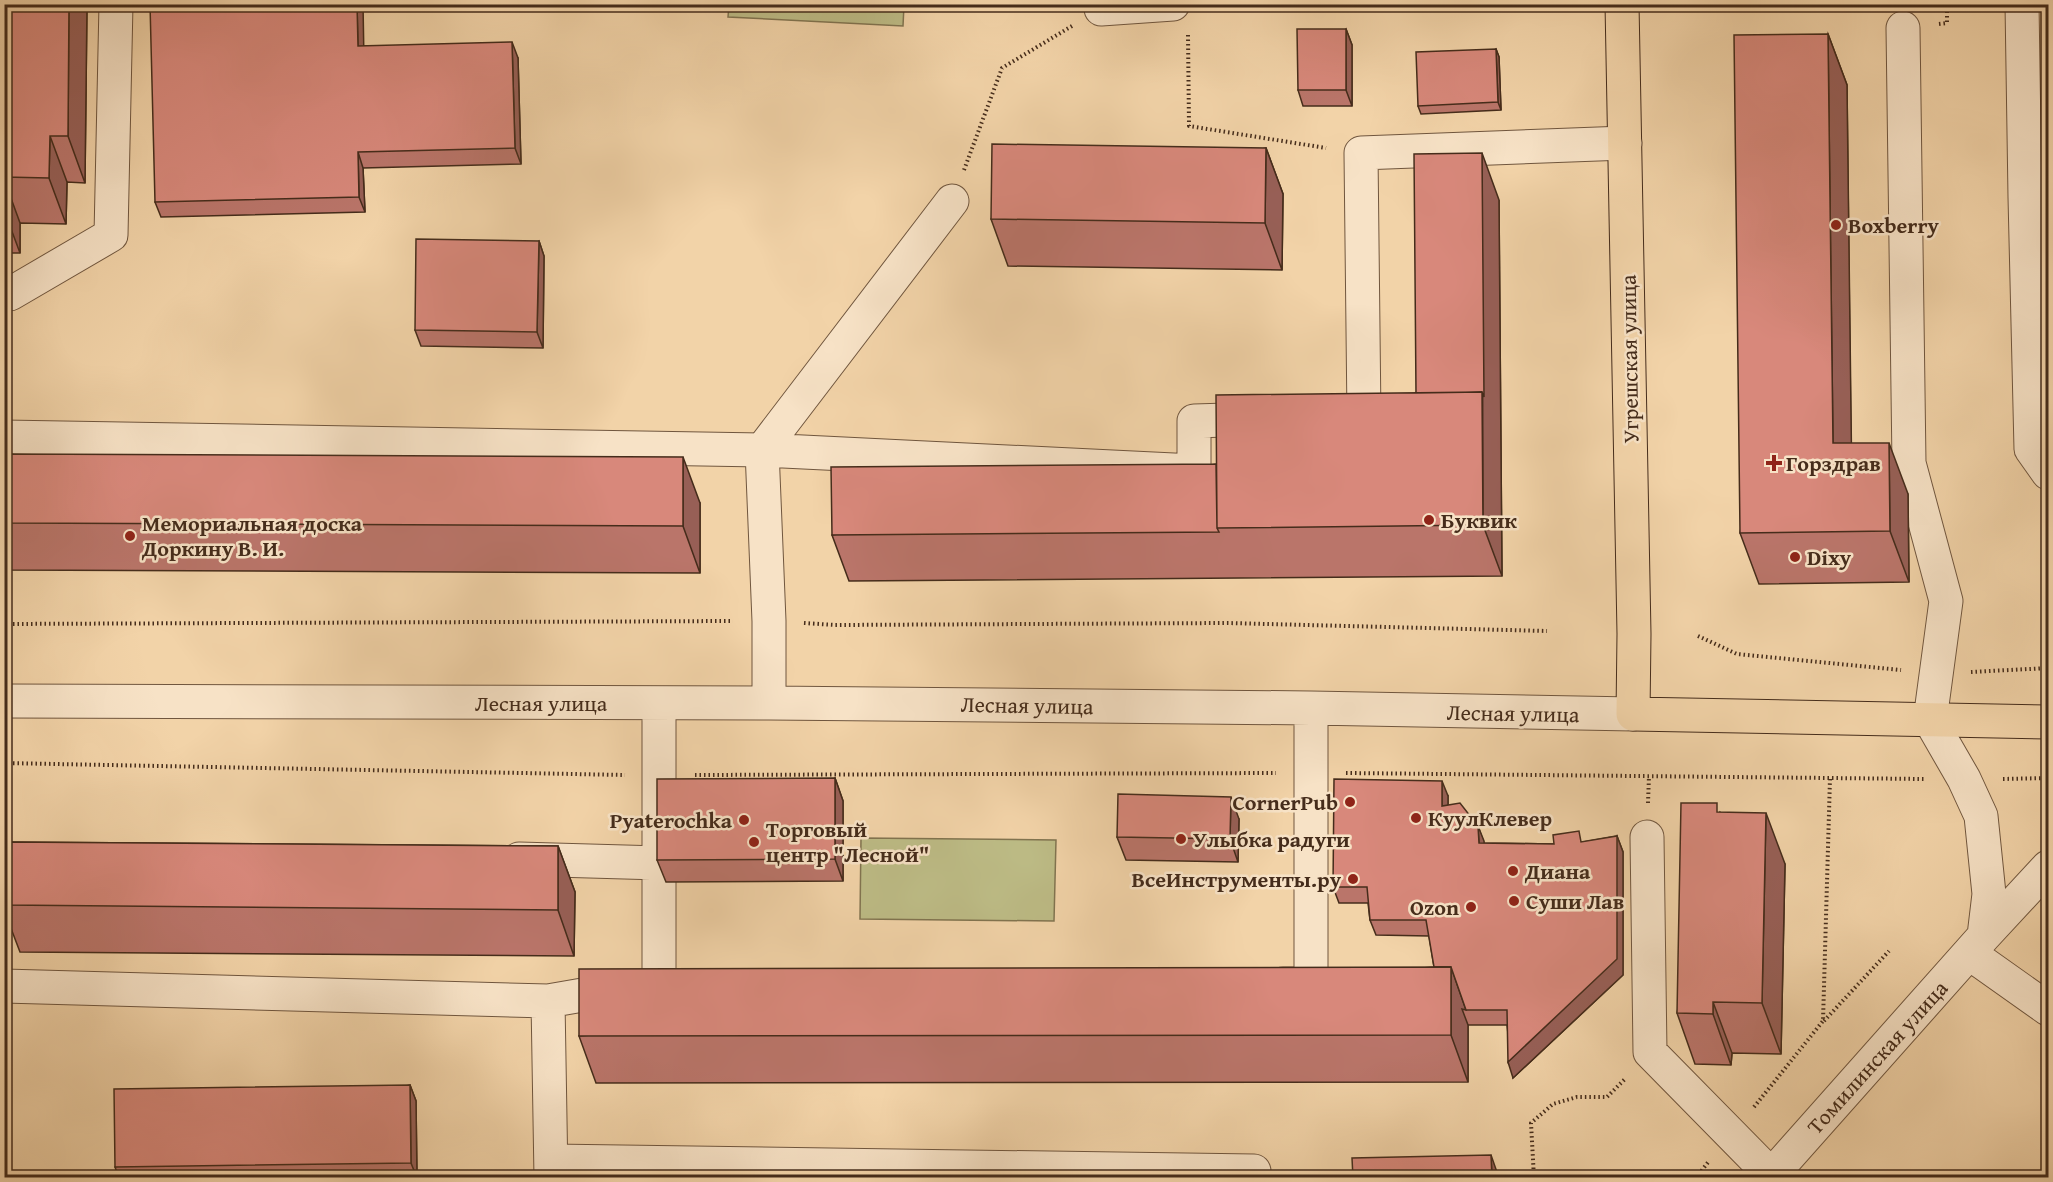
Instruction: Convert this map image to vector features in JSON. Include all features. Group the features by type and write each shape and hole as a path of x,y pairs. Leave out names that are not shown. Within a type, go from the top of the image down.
{"main road":[{"name":"Угрешская улица","path":"1622,4 1634,622 1633,714"},
{"name":"Лесная улица","path":"1633,714 2049,722"}],"street":[{"path":"4,294 10,294 111,235 116,4"},
{"path":"2022,4 2037,197 2038,296 2031,449 2049,473"},
{"path":"1101,7 1181,16"},
{"path":"1903,28 1909,463 1946,602 1930,720 1964,779 1981,816 1989,894 1976,944 2049,1008"},
{"path":"1319,418 1364,418 1361,153 1625,143"},
{"path":"769,703 762,450 952,201"},
{"path":"4,437 762,450 1194,471 1194,420 1285,419"},
{"name":"Лесная улица","path":"4,701 769,703 1311,708 1633,714"},
{"path":"4,986 548,1001 671,982 660,863 659,704"},
{"path":"1252,984 1311,984 1311,708"},
{"path":"1647,837 1650,1052 1770,1176"},
{"path":"493,859 660,863"},
{"name":"Томилинская улица","path":"1770,1176 1976,944 2049,867"},
{"path":"548,1001 551,1169 1254,1171"}],"path":[{"path":"952,201 1002,68 1101,7"},
{"path":"1181,16 1189,126 1361,153"},
{"path":"1698,636 1737,654 1936,674 2049,668"},
{"path":"4,763 659,776 1312,772 2049,778"},
{"path":"1823,1021 1830,778"},
{"path":"1696,1178 1823,1021 1888,951"},
{"path":"1534,1178 1531,1123 1554,1104 1577,1097 1607,1097 1650,1052"}],"shaded area":[{"path":"729,5 904,5 903,26 728,17"},
{"path":"861,838 1056,840 1054,921 860,919"}],"building":[{"path":"5,4 69,4 68,136 50,136 49,178 4,177"},
{"path":"150,4 357,4 358,46 512,42 515,148 358,152 359,197 155,202"},
{"path":"1297,29 1346,29 1346,90 1298,90"},
{"path":"1828,34 1833,443 1889,443 1890,531 1740,533 1734,35"},
{"path":"1496,49 1498,102 1418,106 1416,52"},
{"path":"992,144 1266,148 1265,223 991,219"},
{"path":"1482,153 1484,397 1482,392 1416,393 1414,154"},
{"path":"416,239 539,241 537,332 415,330"},
{"path":"1482,392 1483,525 1217,528 1216,395"},
{"path":"4,454 683,457 683,526 4,523"},
{"path":"1216,464 1217,528 1219,532 832,535 831,467"},
{"name":"Торговый центр \"Лесной\"","path":"835,778 835,859 657,860 657,779"},
{"path":"1334,779 1442,781 1442,806 1460,803 1478,826 1479,843 1554,844 1553,835 1579,831 1581,842 1617,836 1617,959 1508,1062 1507,1010 1466,1010 1451,967 1434,967 1426,920 1370,920 1367,887 1333,887"},
{"path":"1118,794 1231,797 1230,839 1117,837"},
{"path":"1681,803 1717,803 1717,812 1766,813 1762,1003 1713,1002 1713,1014 1677,1013"},
{"path":"4,842 558,846 558,910 4,905"},
{"path":"1451,967 1451,1035 579,1036 579,969"},
{"path":"410,1085 411,1163 115,1167 114,1089"},
{"path":"1491,1155 1492,1178 1353,1178 1352,1158"}],"place":[{"name":"Boxberry","path":"1836,225"},
{"name":"Горздрав","path":"1774,463"},
{"name":"Буквик","path":"1429,520"},
{"name":"Мемориальная доска Доркину В. И.","path":"130,536"},
{"name":"Dixy","path":"1795,557"},
{"name":"CornerPub","path":"1350,802"},
{"name":"КуулКлевер","path":"1416,818"},
{"name":"Pyaterochka","path":"744,820"},
{"name":"Улыбка радуги","path":"1181,839"},
{"name":"Торговый центр \"Лесной\"","path":"754,842"},
{"name":"Диана","path":"1513,871"},
{"name":"ВсеИнструменты.ру","path":"1353,879"},
{"name":"Суши Лав","path":"1514,901"},
{"name":"Ozon","path":"1471,907"}]}
